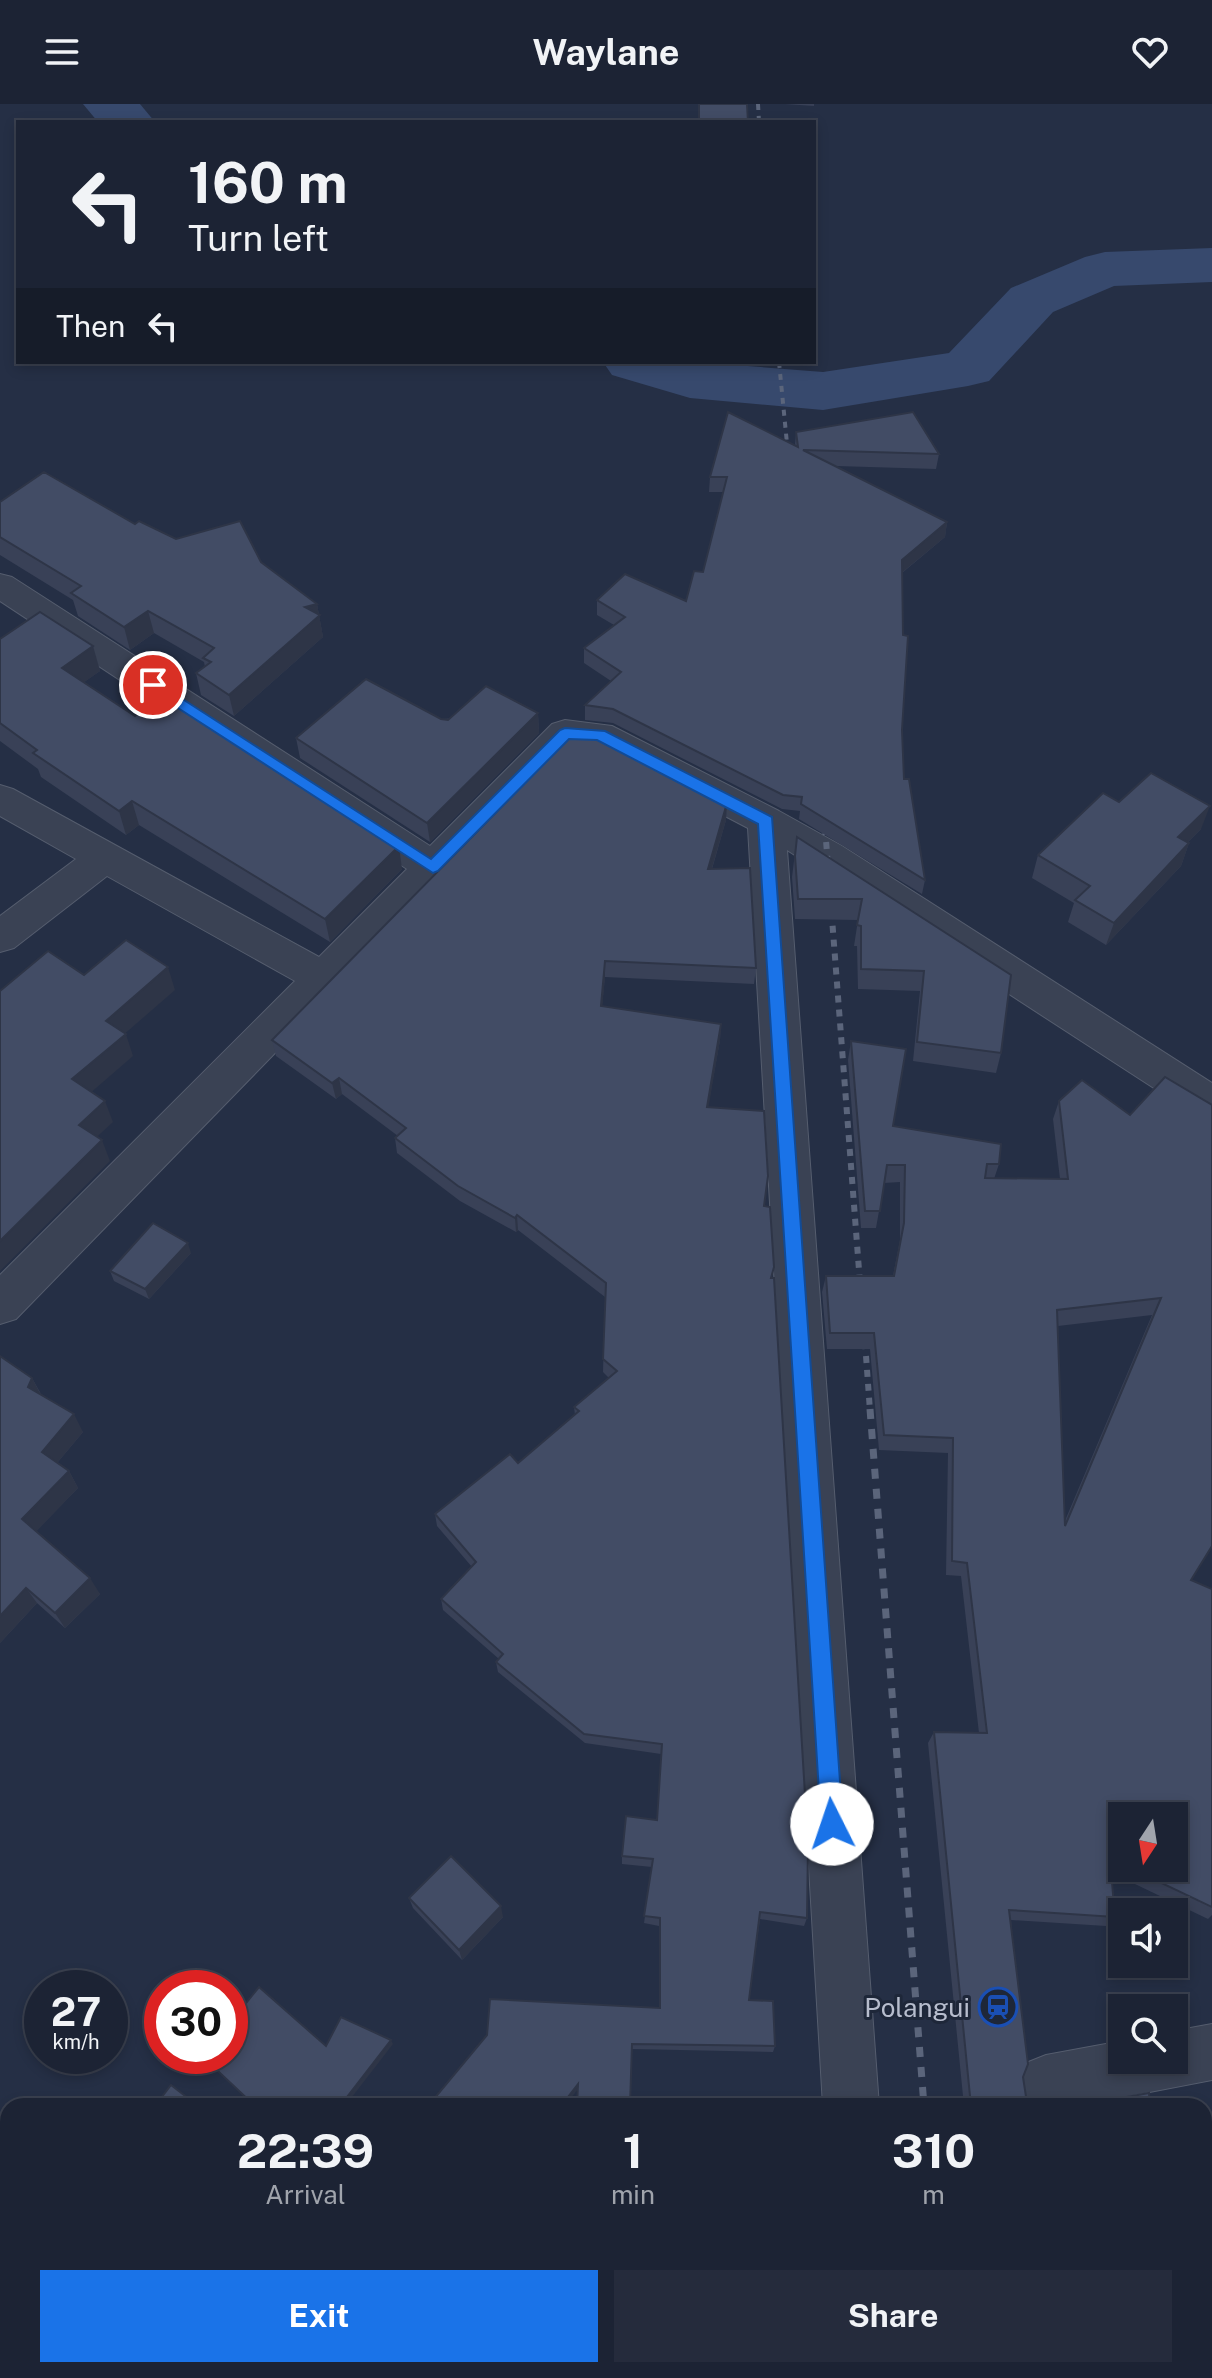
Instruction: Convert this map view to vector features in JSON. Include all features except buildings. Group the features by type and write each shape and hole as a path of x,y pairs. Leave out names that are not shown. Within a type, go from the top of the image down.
{"street":[{"path":"0,585 433,867"},
{"path":"0,1305 565,733 599,735 828,856 1212,1104"},
{"path":"0,799 323,978"},
{"path":"766,821 850,2098"},
{"path":"0,937 105,857"},
{"path":"1188,2057 1212,2052"},
{"path":"1048,2098 1046,2083 1108,2072"}],"waterway":[{"path":"110,104 126,120"},
{"path":"639,364 690,380 823,391 968,368 1032,300 1105,269 1212,265"}],"railway":[{"path":"758,104 759,120"},
{"path":"779,364 789,464"},
{"path":"824,814 861,1296"},
{"path":"864,1328 870,1411"},
{"path":"870,1409 923,2098"}],"place":[{"name":"Polangui","path":"998,2007"}],"route":[{"path":"153,685 433,867 565,733 599,735 766,821 832,1824"}]}
